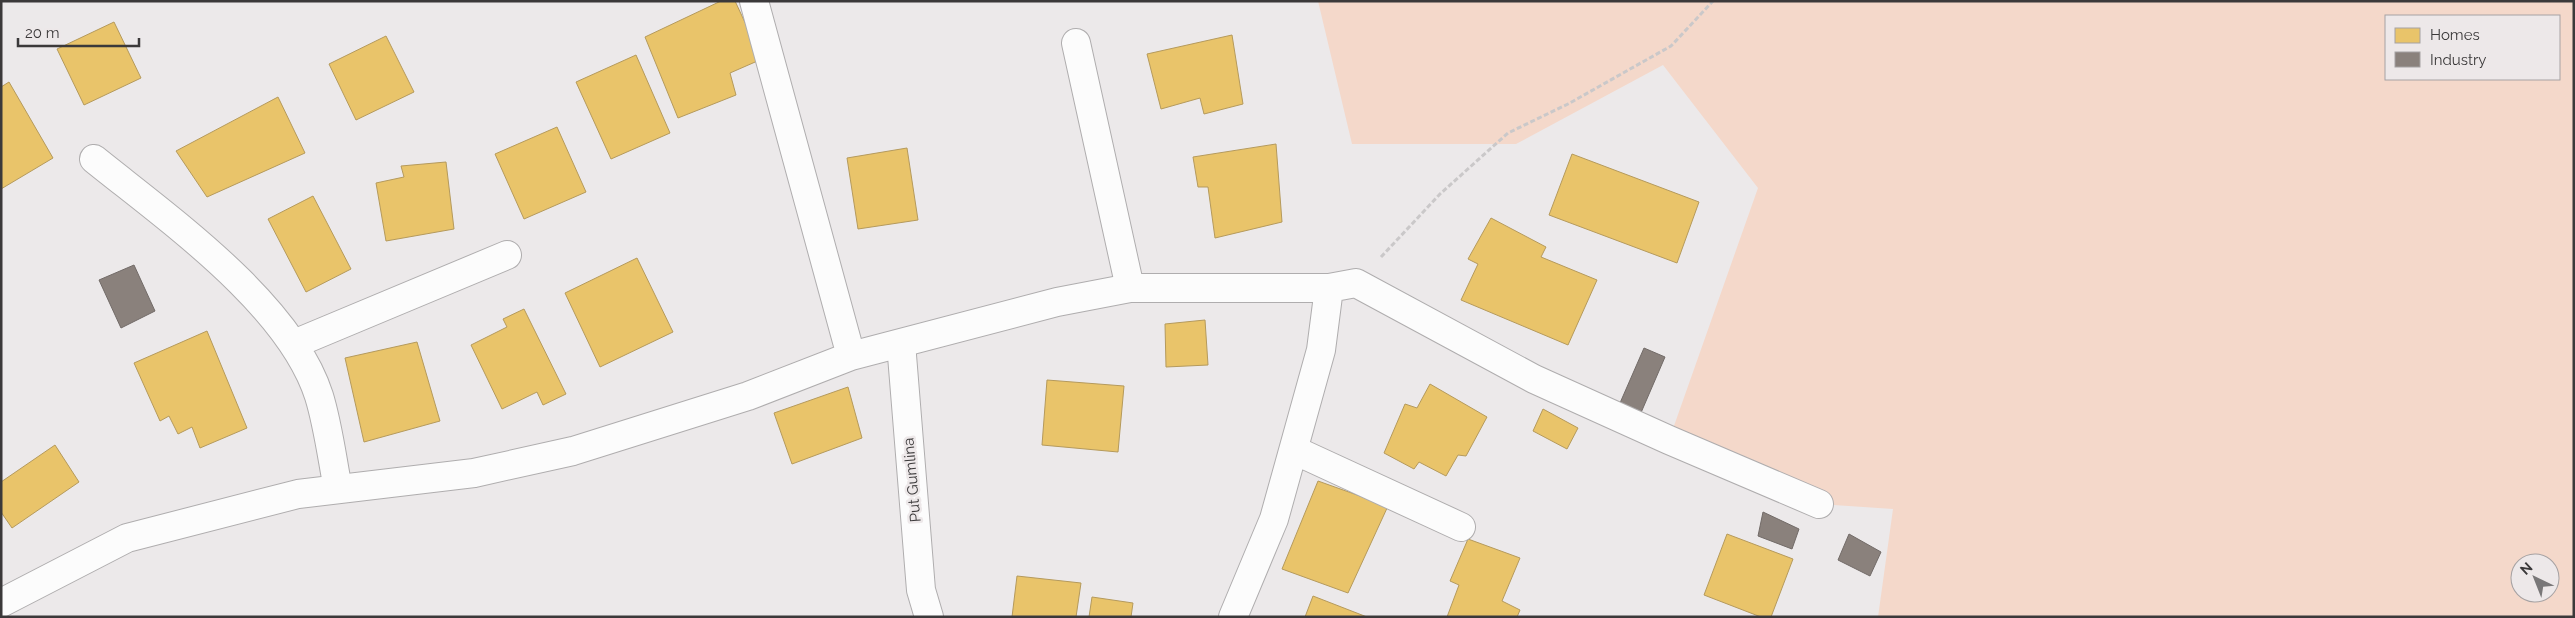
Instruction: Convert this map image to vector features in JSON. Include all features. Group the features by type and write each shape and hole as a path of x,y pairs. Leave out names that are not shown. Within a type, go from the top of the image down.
{"street":[{"path":"754,1 851,356"},
{"path":"1076,43 1130,288"},
{"path":"94,159 209,252 273,316 294,344 319,395 338,489"},
{"path":"294,344 507,255"},
{"path":"1,603 127,538 298,494 474,473 573,451 748,396 851,356 1057,302 1130,288 1329,288 1356,283 1534,378 1669,440 1819,504"},
{"path":"1233,617 1274,519 1321,350 1329,288"},
{"name":"Put Gumlina","path":"901,343 921,590 929,617"},
{"path":"1294,450 1461,527"}],"path":[{"path":"1356,283 1440,194 1508,133 1568,104 1671,46 1714,1"}],"shaded area":[{"path":"1318,1 2574,1 2574,617 1878,617 1893,509 1819,504 1669,440 1758,188 1663,65 1516,144 1352,144"}],"building: Homes":[{"path":"721,1 735,1 762,59 730,73 736,95 678,118 645,37"},
{"path":"114,22 141,78 84,105 57,49"},
{"path":"1232,35 1243,104 1204,114 1200,98 1161,109 1147,54"},
{"path":"386,36 414,92 356,120 329,64"},
{"path":"636,55 670,133 611,159 576,82"},
{"path":"9,82 53,158 1,189 1,87"},
{"path":"278,97 305,153 207,197 176,151"},
{"path":"557,127 586,192 524,219 495,154"},
{"path":"1276,144 1282,222 1215,238 1208,187 1198,187 1193,157"},
{"path":"907,148 918,220 858,229 847,158"},
{"path":"1572,154 1699,202 1677,263 1549,215"},
{"path":"446,162 454,229 386,241 376,183 404,177 401,166"},
{"path":"313,196 351,269 306,292 268,219"},
{"path":"1491,218 1546,247 1541,257 1597,280 1568,345 1461,300 1478,264 1468,259"},
{"path":"637,258 673,332 600,367 565,293"},
{"path":"524,309 566,394 543,405 537,392 502,409 471,345 507,327 503,319"},
{"path":"1205,320 1208,365 1166,367 1165,324"},
{"path":"207,331 247,428 200,448 192,427 178,434 169,416 160,421 134,363"},
{"path":"417,342 440,421 364,442 345,358"},
{"path":"1047,380 1124,386 1118,452 1042,445"},
{"path":"1430,384 1487,417 1466,456 1458,455 1446,476 1419,462 1414,469 1384,453 1405,404 1417,408"},
{"path":"848,387 862,438 792,464 774,413"},
{"path":"1543,409 1578,428 1567,449 1533,431"},
{"path":"55,445 79,482 12,528 1,512 1,482"},
{"path":"1318,481 1388,506 1348,593 1282,569"},
{"path":"1727,534 1793,559 1771,617 1761,617 1704,595"},
{"path":"1468,539 1520,558 1502,601 1520,610 1517,617 1447,617 1459,585 1450,581"},
{"path":"1017,576 1081,583 1076,617 1012,617"},
{"path":"1313,596 1367,617 1305,617"},
{"path":"1092,597 1133,603 1131,617 1089,617"}],"building: Industry":[{"path":"134,265 155,311 121,328 99,280"},
{"path":"1644,348 1665,357 1640,415 1620,403"},
{"path":"1763,512 1799,529 1792,549 1758,536"},
{"path":"1849,534 1881,552 1870,576 1838,560"}]}
